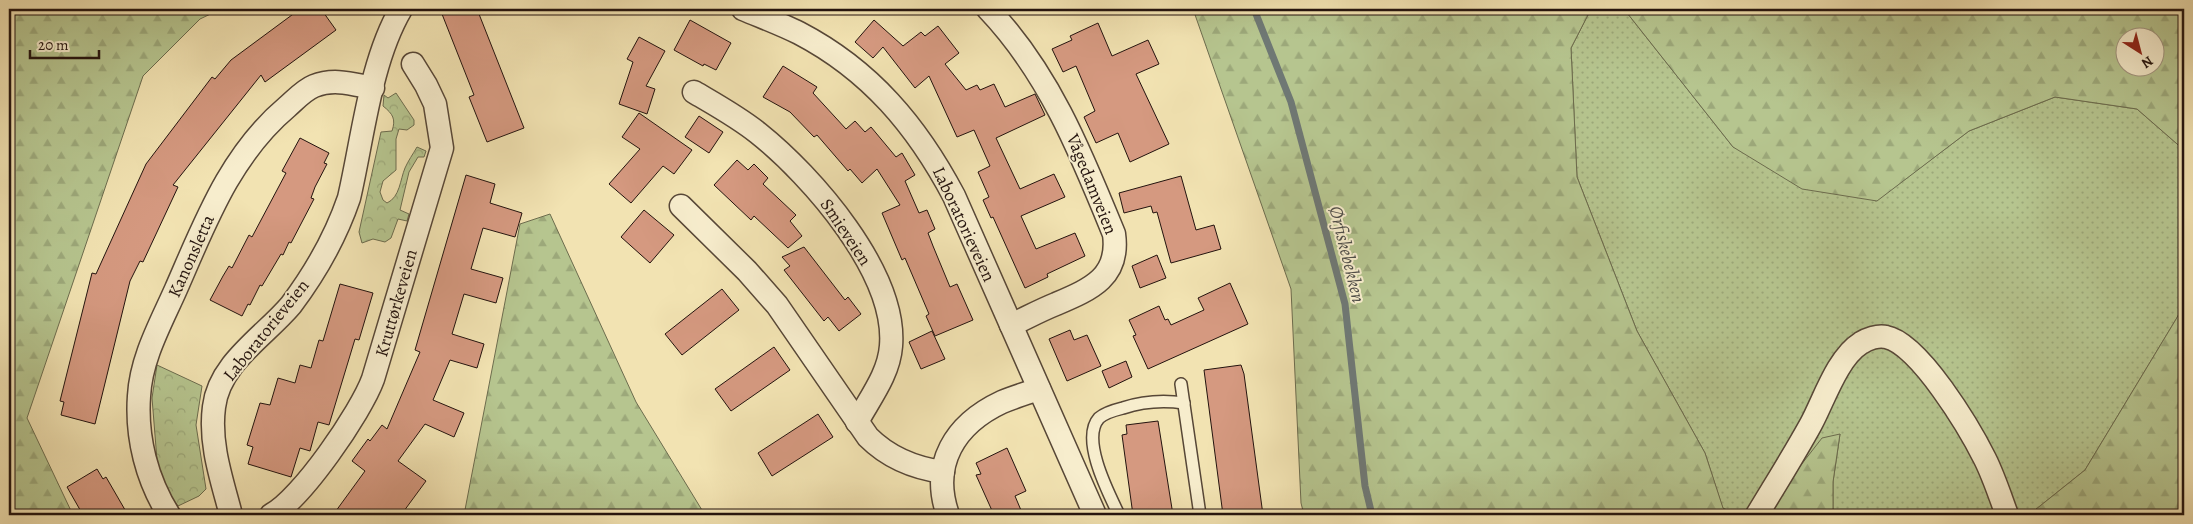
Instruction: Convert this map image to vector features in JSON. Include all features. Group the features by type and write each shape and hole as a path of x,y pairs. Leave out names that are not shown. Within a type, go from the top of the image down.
{"street":[{"name":"Laboratorieveien","path":"231,515 212,442 214,405 219,390 238,359 292,303 331,241 350,198 381,51 390,27 400,9"},
{"name":"Laboratorieveien","path":"743,9 799,33 852,67 902,115 928,150 954,196 1095,515"},
{"name":"Vågedamveien","path":"988,9 1019,44 1060,110 1086,164 1114,234 1116,245 1110,265 1099,282 1080,293 1011,325"},
{"name":"Kruttørkeveien","path":"271,515 288,504 303,488 362,405 373,380 442,148 436,104 413,64"},
{"name":"Kanonsletta","path":"169,515 156,491 142,448 139,394 147,358 216,198 244,151 260,132 276,115 312,87 326,82 338,81 373,88"},
{"name":"Smieveien","path":"694,92 757,132 802,172 840,219 879,284 890,321 890,357 882,377 857,422"},
{"path":"681,206 757,282 777,305 808,347 868,437 884,452 911,465 943,472"},
{"path":"1757,515 1812,423 1842,364 1861,343 1880,336 1896,340 1909,349 1924,364 1985,459 2007,515"},
{"path":"948,515 942,492 943,472 948,452 955,439 971,422 1002,402 1039,389"}],"lane":[{"path":"1181,384 1200,515"},
{"path":"1119,515 1093,449 1092,435 1098,419 1106,413 1152,401 1184,403"}],"green space":[{"path":"9,9 221,9 200,19 143,76 27,418 73,515 9,515"},
{"path":"1193,9 1591,9 1571,48 1577,177 1637,331 1705,453 1723,508 1737,515 1304,515 1301,503 1291,289"},
{"path":"1591,9 1624,9 1733,147 1876,201 1969,131 2055,97 2137,109 2184,150 2184,306 2085,470 2035,510 2032,515 1833,515 1833,482 1840,434 1762,515 1737,515 1723,509 1705,453 1637,331 1577,177 1571,48"},
{"path":"1624,9 2184,9 2184,150 2137,109 2055,97 1969,131 1877,201 1802,189 1733,147"},
{"path":"396,93 414,120 414,125 407,130 399,129 396,139 396,170 383,181 380,192 383,200 387,203 395,197 405,168 417,147 426,151 424,157 418,157 409,172 400,210 409,214 407,221 398,219 391,238 385,242 373,239 362,243 359,232 381,132 392,131 394,123 393,117 383,106 384,95 388,98"},
{"path":"550,214 636,402 705,515 464,515 520,224"},
{"path":"2184,306 2184,515 2032,515 2035,510 2085,470"},
{"path":"157,365 202,386 196,425 206,489 199,496 178,506 165,490 157,460 152,398"},
{"path":"1840,434 1833,482 1833,515 1762,515 1822,438"}],"building":[{"path":"300,9 321,9 336,30 265,82 261,75 173,185 178,187 143,262 140,261 130,281 95,424 61,415 64,402 60,401 92,273 96,274 146,164 212,77 215,79 231,60"},
{"path":"440,9 477,9 524,128 487,142 469,97 474,95"},
{"path":"690,20 731,43 716,70 704,64 703,66 674,50"},
{"path":"874,20 903,46 921,32 925,36 938,26 959,53 945,64 966,90 977,85 980,90 994,84 1005,107 1035,94 1045,115 996,138 1020,189 1054,174 1065,197 1021,216 1036,249 1075,233 1085,256 1047,274 1048,277 1025,288 993,217 991,218 983,200 989,197 978,172 990,166 974,130 957,137 929,76 915,88 883,47 873,58 855,42"},
{"path":"1098,23 1112,56 1148,40 1159,64 1136,74 1169,144 1130,162 1118,133 1096,143 1084,117 1095,111 1076,66 1063,72 1052,49 1072,40 1070,36"},
{"path":"639,37 665,51 646,86 655,89 647,114 619,104 633,62 627,59"},
{"path":"783,66 817,87 813,93 846,129 855,121 865,132 871,127 896,157 902,153 915,175 905,181 919,213 927,210 935,229 928,233 950,287 957,284 973,320 935,336 926,316 929,314 905,258 902,260 882,213 900,205 877,169 862,183 850,169 848,171 817,135 814,137 790,112 763,97"},
{"path":"639,113 692,150 674,174 663,166 631,203 609,184 640,149 622,137"},
{"path":"699,116 723,132 709,153 685,137"},
{"path":"300,138 329,153 324,163 327,164 315,187 311,198 314,199 291,243 289,242 283,255 281,254 262,286 260,285 242,316 210,300 229,266 232,268 249,235 252,237 286,173 282,171"},
{"path":"737,160 748,170 754,164 768,178 763,184 796,215 790,221 802,236 788,248 754,216 751,220 714,185"},
{"path":"466,175 495,184 490,203 522,213 515,237 483,228 471,269 503,278 496,303 464,294 452,334 484,344 477,368 450,360 433,400 464,413 454,437 425,424 398,461 426,481 401,515 333,515 365,471 352,461 368,439 370,441 382,425 387,429 420,352 415,350"},
{"path":"1181,176 1196,230 1214,225 1221,249 1171,263 1157,212 1153,213 1151,206 1124,213 1119,193"},
{"path":"644,210 674,235 650,263 621,237"},
{"path":"804,247 845,300 848,297 861,314 839,331 828,317 824,321 784,270 790,266 782,257"},
{"path":"1157,255 1166,278 1140,288 1132,266"},
{"path":"1230,283 1248,324 1148,369 1133,336 1136,335 1129,320 1159,306 1165,320 1168,319 1171,325 1204,310 1198,298"},
{"path":"340,284 373,293 359,340 355,339 329,425 318,422 310,451 300,448 291,477 248,464 253,447 247,445 260,403 270,405 278,378 295,383 300,365 311,368 319,340 323,341"},
{"path":"722,289 739,310 682,355 665,334"},
{"path":"1070,330 1074,340 1087,335 1101,366 1067,381 1049,339"},
{"path":"932,331 945,359 921,369 909,342"},
{"path":"774,347 790,370 731,411 715,389"},
{"path":"1126,361 1132,377 1109,388 1102,371"},
{"path":"1241,365 1244,374 1263,515 1223,515 1204,370"},
{"path":"818,414 833,437 772,476 758,453"},
{"path":"1158,421 1173,515 1133,515 1122,435 1127,434 1126,425"},
{"path":"1007,448 1026,491 1015,496 1023,515 994,515 976,475 981,474 976,463"},
{"path":"97,469 103,479 106,477 128,515 83,515 67,487"}],"waterway":[{"name":"Ørfiskebekken","path":"1254,9 1291,102 1345,304 1365,486 1372,515"}]}
